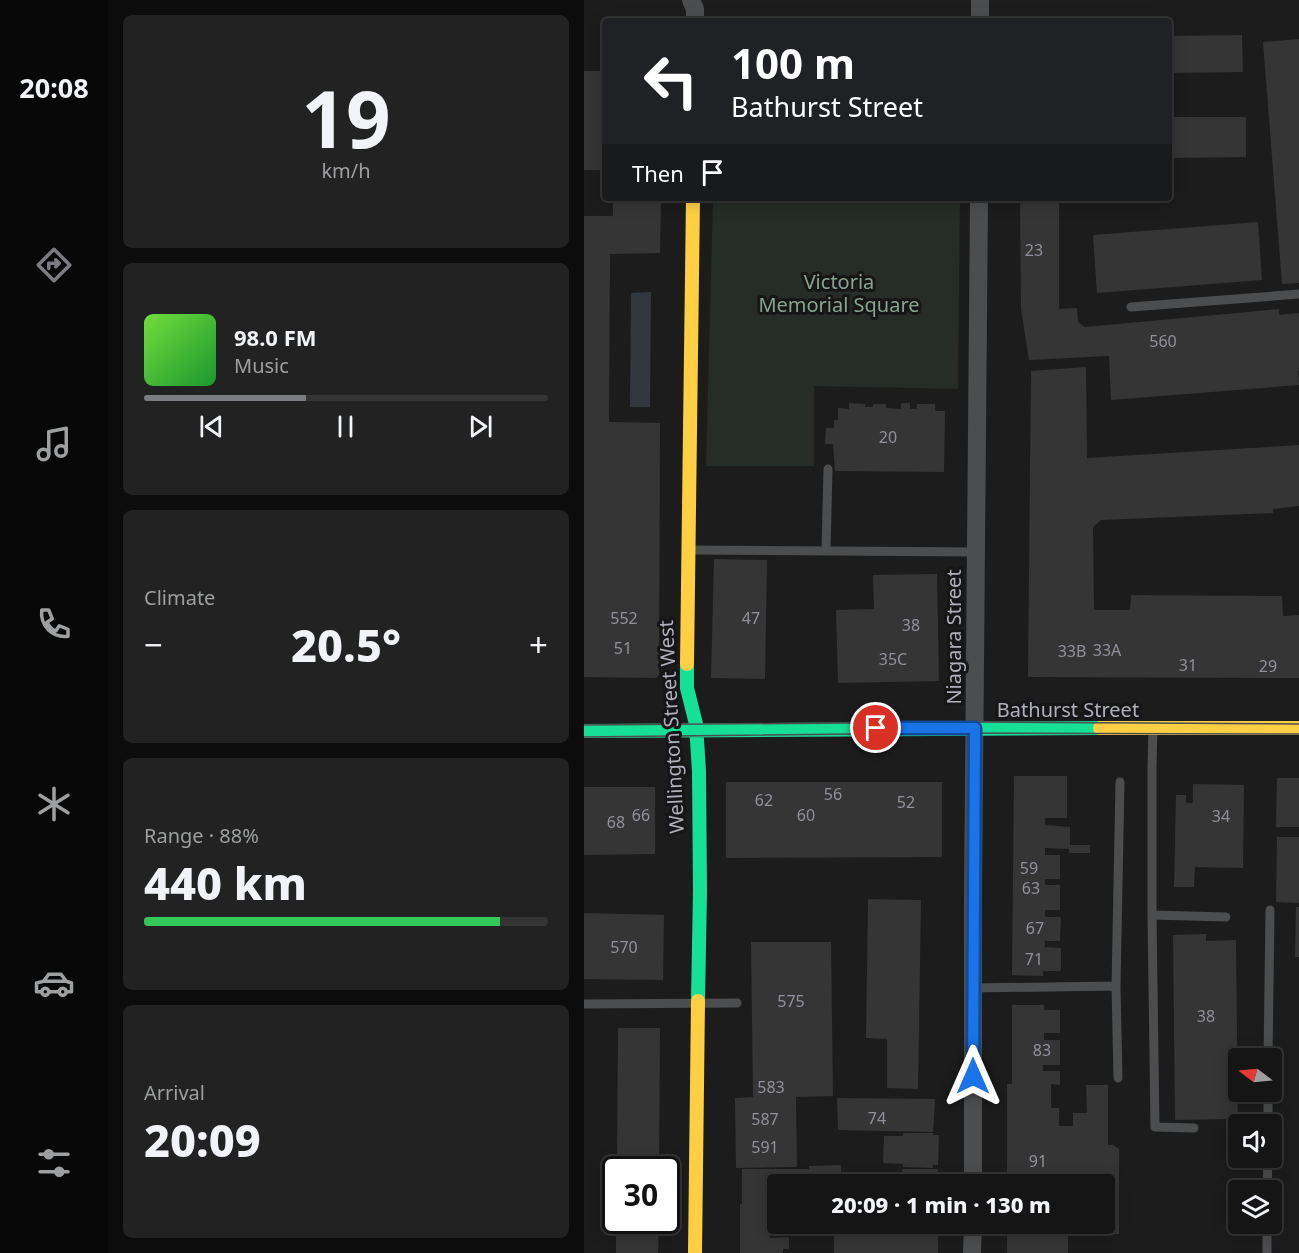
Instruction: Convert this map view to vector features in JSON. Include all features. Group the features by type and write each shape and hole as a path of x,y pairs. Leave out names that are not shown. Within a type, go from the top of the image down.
{"street":[{"path":"690,0 695,9 695,18"},
{"path":"980,0 980,18"},
{"name":"Wellington Street West","path":"693,201 687,688 697,730 699,771 700,870 695,1253"},
{"name":"Niagara Street","path":"973,1174 979,201"},
{"name":"Bathurst Street","path":"584,731 1300,728"},
{"path":"972,1234 972,1253"}],"lane":[{"path":"1131,307 1300,294"},
{"path":"826,551 828,469"},
{"path":"688,550 976,552"},
{"path":"1153,728 1152,915 1155,1127 1194,1128"},
{"path":"1118,1078 1116,986 1120,782"},
{"path":"1268,1048 1270,910"},
{"path":"1152,915 1226,916"},
{"path":"973,988 1116,986"},
{"path":"584,1004 737,1004"},
{"path":"1267,1234 1267,1253"}],"green space":[{"name":"Victoria Memorial Square","path":"713,201 960,201 958,389 814,386 814,466 706,466"}],"shaded area":[{"path":"651,292 650,407 630,407 631,293"}],"building":[{"path":"1242,35 1243,72 1172,73 1172,36"},
{"path":"1300,39 1300,283 1282,284 1263,42"},
{"path":"584,71 602,71 602,170 584,170"},
{"path":"1172,117 1246,117 1246,157 1172,158"},
{"path":"613,201 661,201 660,253 610,254 609,422 660,423 659,675 656,678 584,677 584,216 613,216"},
{"path":"1020,201 1059,201 1059,309 1077,308 1078,322 1085,327 1279,309 1279,315 1300,313 1299,385 1111,400 1109,356 1029,360 1021,309"},
{"path":"1258,222 1262,280 1097,293 1093,235"},
{"path":"1086,367 1087,458 1300,445 1300,506 1273,509 1273,513 1101,520 1093,527 1094,610 1130,610 1131,595 1282,596 1283,616 1300,615 1300,678 1028,677 1031,371"},
{"path":"849,403 865,404 865,407 873,407 873,404 886,404 886,408 901,409 901,403 910,403 910,409 917,409 917,404 935,404 935,411 945,411 944,472 835,471 833,444 825,444 826,428 834,428 834,420 838,420 838,408 849,409"},
{"path":"714,559 767,560 765,679 711,678"},
{"path":"937,574 939,681 838,683 836,610 874,609 873,575"},
{"path":"1014,776 1067,776 1067,818 1045,818 1045,825 1070,827 1070,845 1090,845 1090,853 1069,853 1069,849 1045,848 1045,855 1060,855 1060,879 1045,879 1045,885 1060,885 1060,910 1045,910 1045,917 1061,917 1060,941 1045,941 1045,947 1061,948 1061,971 1043,971 1043,976 1012,975"},
{"path":"1277,778 1300,778 1300,827 1276,827"},
{"path":"726,782 942,782 942,857 726,858"},
{"path":"1193,784 1244,785 1243,868 1195,867 1194,887 1174,887 1176,795 1186,795 1186,803 1193,803"},
{"path":"584,787 655,787 655,854 584,855"},
{"path":"1277,837 1300,837 1300,903 1276,902"},
{"path":"868,899 921,900 918,1089 887,1088 887,1039 866,1038"},
{"path":"1296,907 1300,907 1300,957 1295,957"},
{"path":"584,913 664,915 663,980 584,979"},
{"path":"1206,934 1206,941 1236,940 1237,1048 1228,1048 1228,1102 1238,1102 1238,1114 1228,1114 1228,1127 1226,1127 1226,1119 1175,1120 1173,935"},
{"path":"751,942 831,942 833,1096 796,1097 797,1167 736,1168 735,1098 753,1097"},
{"path":"1012,1005 1044,1005 1044,1010 1060,1010 1060,1033 1044,1033 1044,1040 1060,1040 1060,1065 1043,1065 1043,1071 1060,1071 1060,1085 1051,1084 1051,1108 1059,1108 1059,1126 1073,1126 1073,1113 1087,1113 1086,1085 1108,1085 1108,1145 1119,1149 1119,1234 1115,1234 1115,1174 1007,1174 1007,1084 1012,1084"},
{"path":"618,1028 660,1028 659,1156 617,1156"},
{"path":"837,1098 935,1099 933,1132 838,1130"},
{"path":"903,1133 939,1135 938,1165 933,1165 933,1168 903,1167 903,1164 883,1163 884,1136 903,1136"},
{"path":"841,1165 841,1174 767,1174 767,1234 770,1234 770,1238 789,1237 789,1249 783,1249 783,1253 740,1253 742,1169 809,1169 809,1166"},
{"path":"902,1169 938,1169 938,1174 875,1174 875,1172 902,1173"},
{"path":"616,1234 659,1234 658,1253 616,1253"},
{"path":"834,1234 938,1234 938,1253 834,1253"},
{"path":"1007,1234 1068,1234 1068,1253 1007,1253"}],"tram line":[{"path":"584,725 975,722 1300,724"},
{"path":"584,737 947,733 1300,734"}],"traffic: fast":[{"path":"687,664 687,688 696,724 699,771 698,1001"},
{"path":"584,731 1100,728"}],"traffic: slow":[{"path":"687,664 693,201"},
{"path":"1100,728 1300,728"},
{"path":"695,1253 698,1001"}],"route":[{"path":"876,728 975,728 973,1076"}]}
